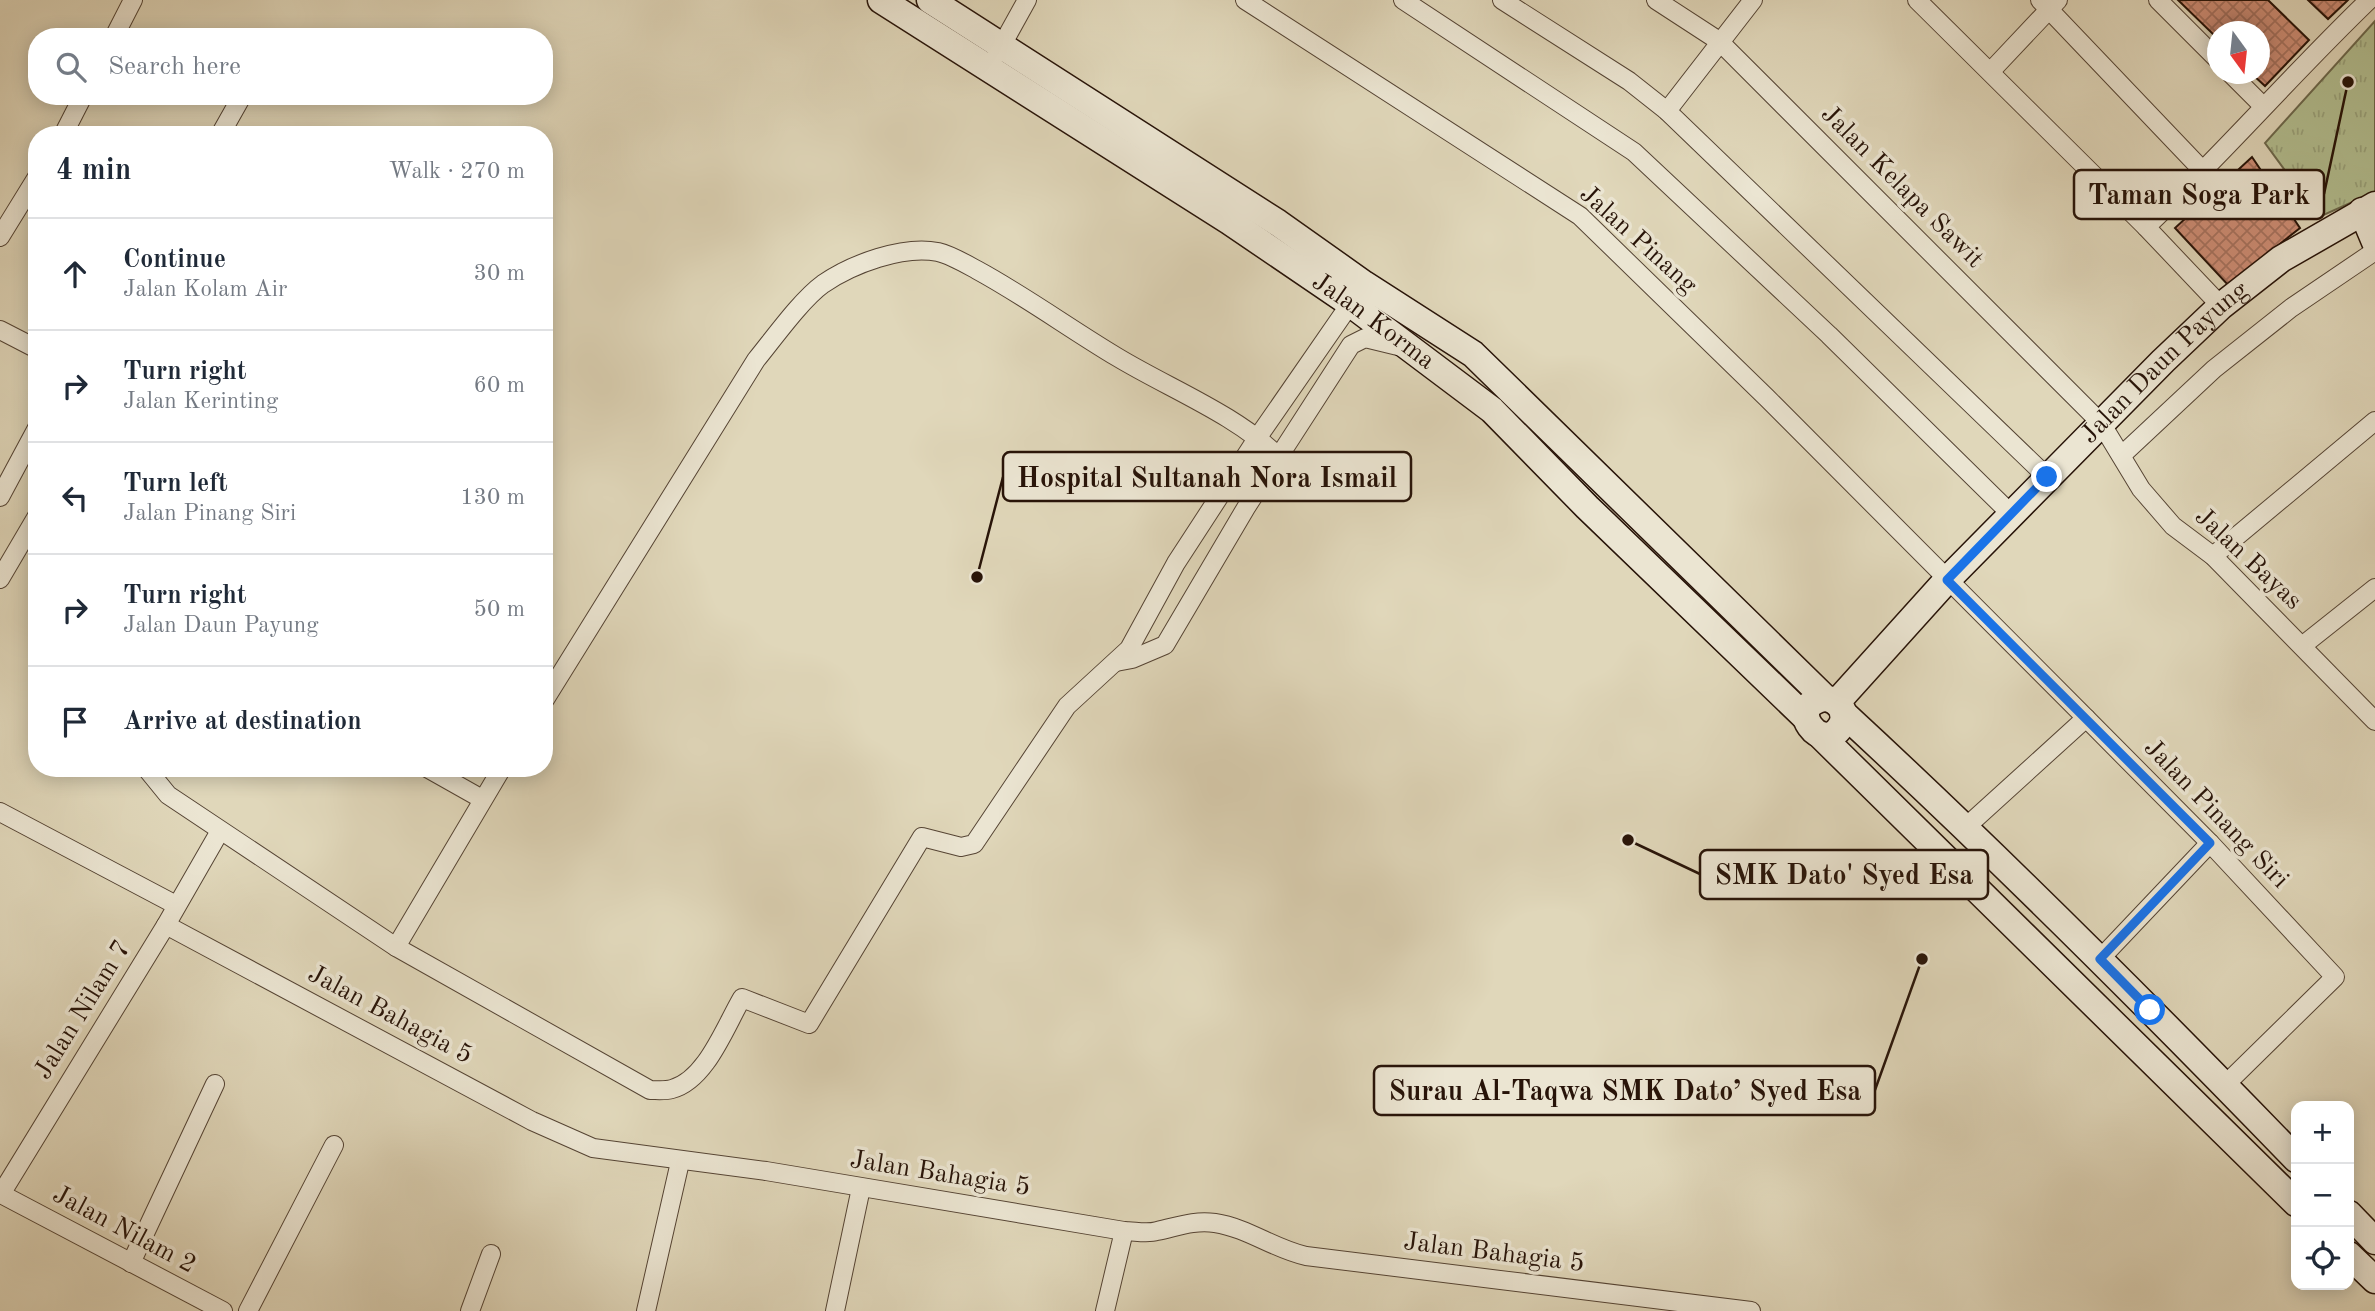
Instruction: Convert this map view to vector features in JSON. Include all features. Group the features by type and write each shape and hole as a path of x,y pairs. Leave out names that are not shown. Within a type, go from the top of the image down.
{"street":[{"path":"118,28 132,0"},
{"name":"Jalan Korma","path":"881,0 995,58"},
{"name":"Jalan Korma","path":"930,0 995,58 1229,220 1358,294 1473,354 1966,827 2291,1154"},
{"path":"995,58 1027,0"},
{"name":"Jalan Pinang","path":"1245,0 1580,216 1768,398 1947,580"},
{"path":"1402,0 1634,152 1829,335 2012,515"},
{"path":"1502,0 1629,81 1667,111 2047,477"},
{"name":"Jalan Kelapa Sawit","path":"1656,0 1719,41 2101,423"},
{"path":"1667,111 1753,0"},
{"path":"1917,0 2146,227 2221,306"},
{"path":"2158,0 2207,50"},
{"path":"2146,227 2204,172 2263,106 2369,0"},
{"path":"1991,71 2049,3 2204,172"},
{"path":"2241,84 2263,106"},
{"path":"68,126 78,105"},
{"path":"225,126 237,105"},
{"path":"0,237 28,192"},
{"path":"2368,208 2375,242"},
{"name":"Jalan Daun Payung","path":"1813,726 1832,734 1841,726 1835,704 1947,580 2101,423 2221,306 2281,259 2368,208"},
{"path":"2122,455 2214,369 2291,308 2375,251"},
{"path":"553,687 756,360 822,285 869,260 911,252 939,252 965,264 995,279 1117,357 1258,437 1279,457"},
{"path":"154,777 168,794 220,831 396,947 650,1090 669,1090 679,1086 701,1071 742,998 809,1024 922,837 961,847 974,844 1067,706 1129,649 1176,563 1258,437 1358,294"},
{"name":"Jalan Korma","path":"1358,294 1408,349 1492,410 1587,507 2291,1198"},
{"path":"0,330 28,344"},
{"path":"1113,663 1132,659 1164,645 1254,495 1352,345 1365,338 1408,349"},
{"path":"2213,556 2375,421"},
{"name":"Jalan Bayas","path":"2101,423 2141,489 2173,526 2213,556 2375,721"},
{"path":"0,497 28,445"},
{"path":"1232,478 1254,495"},
{"path":"0,579 28,531"},
{"name":"Jalan Pinang Siri","path":"1947,580 2210,843 2335,977 2225,1085"},
{"path":"2302,646 2375,588"},
{"path":"1966,827 2086,718"},
{"path":"443,777 482,799"},
{"path":"396,947 496,777"},
{"path":"0,812 176,905"},
{"name":"Jalan Nilam 7","path":"1,1194 166,925 220,831"},
{"path":"2100,959 2210,843"},
{"name":"Jalan Bahagia 5","path":"166,925 532,1121 593,1148 766,1171 1124,1231 1154,1232 1188,1222 1214,1223 1240,1229 1277,1248 1306,1256 1751,1311"},
{"path":"131,1263 215,1084"},
{"path":"248,1311 334,1145"},
{"path":"646,1311 680,1161"},
{"path":"835,1311 861,1188"},
{"name":"Jalan Nilam 2","path":"1,1194 223,1311"},
{"path":"2354,1219 2375,1241"},
{"path":"1105,1311 1124,1231"},
{"path":"470,1311 491,1254"},
{"path":"2354,1260 2375,1280"},
{"path":"1608,1311 1615,1294"}],"green space":[{"path":"2375,21 2375,192 2319,217 2265,143"}],"building":[{"path":"2178,0 2268,0 2309,40 2270,81 2270,21 2207,21 2207,28"},
{"path":"2308,0 2348,0 2328,19"},
{"path":"2252,157 2300,228 2228,285 2175,228"}],"place":[{"name":"Taman Soga Park","path":"2348,82"},
{"name":"Hospital Sultanah Nora Ismail","path":"977,577"},
{"name":"SMK Dato' Syed Esa","path":"1628,840"},
{"name":"Surau Al-Taqwa SMK Dato’ Syed Esa","path":"1922,959"}],"route":[{"path":"2047,477 1947,580 2210,843 2100,959 2150,1010"}]}
